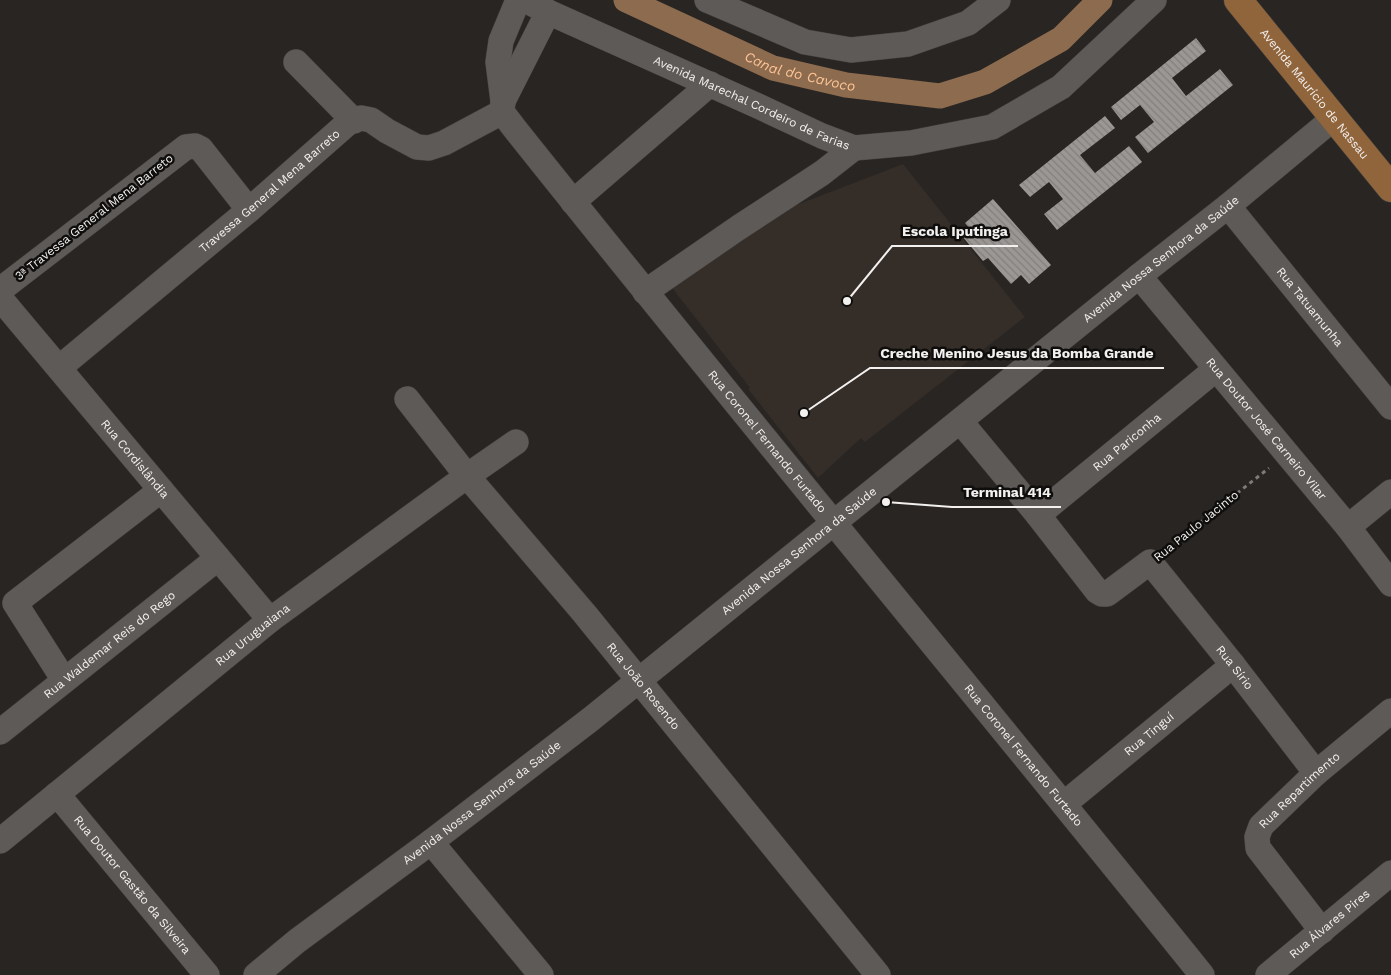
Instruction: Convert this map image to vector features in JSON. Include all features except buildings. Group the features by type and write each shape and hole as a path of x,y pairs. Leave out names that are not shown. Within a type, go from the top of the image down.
{"main road":[{"name":"Avenida Maurício de Nassau","path":"1238,0 1391,188"}],"street":[{"path":"707,0 805,42 851,50 908,44 968,23 998,0"},
{"name":"Avenida Marechal Cordeiro de Farias","path":"531,3 822,136 854,148 911,143 992,127 1060,87 1154,0"},
{"name":"Rua Coronel Fernando Furtado","path":"531,3 501,41 498,62 503,106 515,130 1202,975"},
{"path":"296,62 354,121 361,118 371,120 417,147 429,148 444,143 503,106"},
{"path":"573,202 710,84"},
{"name":"Avenida Nossa Senhora da Saúde","path":"256,975 297,941 431,842 591,719 1228,206 1334,118"},
{"name":"Travessa General Mena Barreto","path":"59,368 249,210 349,122 354,121"},
{"name":"3ª Travessa General Mena Barreto","path":"0,290 186,147 194,146 201,149 249,210"},
{"path":"645,292 822,173 854,148"},
{"name":"Rua Tatuamunha","path":"1228,206 1391,407"},
{"name":"Rua Doutor José Carneiro Vilar","path":"1139,276 1348,527 1391,584"},
{"name":"Rua Cordislândia","path":"0,298 270,620"},
{"name":"Rua Pariconha","path":"1038,516 1216,369"},
{"name":"Rua João Rosendo","path":"407,399 467,476 639,680 878,975"},
{"path":"960,421 1038,516"},
{"name":"Rua Uruguaiana","path":"0,841 270,620 516,442"},
{"path":"64,680 15,604 161,490"},
{"path":"1348,527 1391,492"},
{"name":"Rua Paulo Jacinto","path":"1038,516 1097,591 1102,594 1107,594 1150,562"},
{"name":"Rua Waldemar Reis do Rego","path":"0,732 218,558"},
{"name":"Rua Sírio","path":"1150,562 1233,665 1316,773"},
{"name":"Rua Tinguí","path":"1064,804 1233,665"},
{"name":"Rua Repartimento","path":"1322,931 1258,848 1257,837 1261,826 1316,773 1391,711"},
{"name":"Rua Doutor Gastão da Silveira","path":"57,794 207,975"},
{"path":"431,842 541,975"},
{"name":"Rua Álvares Pires","path":"1268,975 1391,873"}],"path":[{"name":"Rua Paulo Jacinto","path":"1150,562 1287,453"}],"shaded area":[{"path":"903,164 1025,317 865,442 861,438 818,478 669,284 768,216"}],"waterway":[{"name":"Canal do Cavoco","path":"626,0 773,68 846,85 940,96 985,82 1061,39 1100,0"}],"place":[{"name":"Escola Iputinga","path":"847,301"},
{"name":"Creche Menino Jesus da Bomba Grande","path":"804,413"},
{"name":"Terminal 414","path":"886,502"}]}
